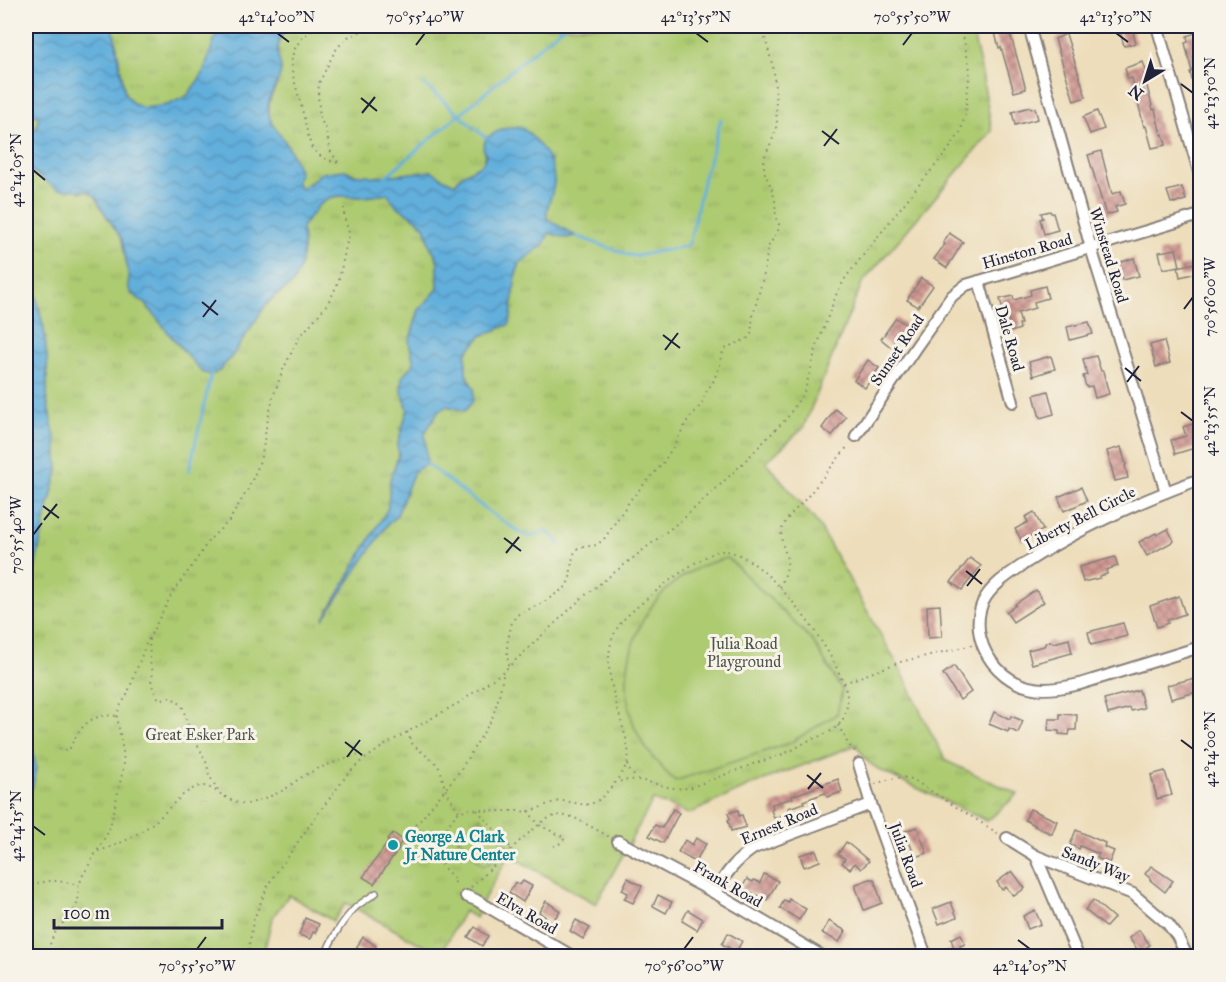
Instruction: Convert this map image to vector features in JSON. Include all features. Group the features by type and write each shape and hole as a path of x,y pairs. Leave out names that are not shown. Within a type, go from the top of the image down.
{"street":[{"name":"Winstead Road","path":"1029,26 1091,248 1166,492"},
{"path":"1157,26 1200,175"},
{"name":"Hinston Road","path":"966,285 1200,215"},
{"name":"Dale Road","path":"979,281 1013,402"},
{"name":"Sunset Road","path":"856,436 952,296 966,285"},
{"name":"Liberty Bell Circle","path":"1200,479 1166,492 1071,536 1008,575 984,600 979,613 978,626 982,643 998,669 1011,679 1033,689 1059,689 1080,684 1200,647"},
{"name":"Julia Road","path":"858,758 871,804 926,957"},
{"name":"Ernest Road","path":"715,893 734,864 754,848 871,804"},
{"name":"Sandy Way","path":"1007,838 1036,856 1133,894 1168,924 1177,936 1187,957"},
{"name":"Frank Road","path":"618,841 715,893 822,957"},
{"path":"1036,856 1078,957"},
{"name":"Elva Road","path":"467,893 572,957"}],"lane":[{"path":"325,957 332,939 350,914 376,894"}],"path":[{"path":"316,26 295,48 291,69 314,151 318,155 339,163 330,152 325,128 320,118 319,83 340,45 348,37 369,26"},
{"path":"508,666 507,644 512,622 517,615 566,587 575,551 578,548 597,545 604,539 631,499 663,464 688,419 698,409 713,382 725,349 747,339 752,334 753,315 768,248 778,231 775,200 764,168 764,158 777,124 774,71 762,26"},
{"path":"248,957 253,921 269,883 346,775 407,732 462,701 504,671 583,597 684,518 774,433 798,404 807,384 816,349 836,295 846,277 960,133 965,115 970,70 961,26"},
{"path":"50,957 51,941 75,909 83,875 110,825 124,765 117,716 119,708 127,695 149,637 174,590 208,540 235,513 254,475 263,449 273,397 290,355 304,331 325,307 339,279 349,238 344,208"},
{"path":"780,587 787,564 783,547 783,527 856,436"},
{"path":"615,783 637,779 679,790 692,787 792,750 820,737 842,721 846,709 846,694 831,658 806,620 780,587 741,555 729,551 717,552 685,569 638,606 621,623 610,644 608,660 627,744 627,763 637,779"},
{"path":"149,637 153,691 157,697 162,699 171,697 182,705 191,736 200,749 209,775 219,793"},
{"path":"843,684 900,662 982,643"},
{"path":"403,845 459,772 492,719 500,696 504,671"},
{"path":"835,678 839,675"},
{"path":"59,749 69,750 84,724 104,714 117,716"},
{"path":"838,725 858,758"},
{"path":"407,732 413,745 437,764 445,789 460,811 465,814"},
{"path":"98,851 128,840 158,819 187,792 198,786 204,786 231,801 248,804 282,791 304,775 325,765 355,755 366,759"},
{"path":"432,855 460,811 528,811 557,802 591,804 601,798 615,783 627,763"},
{"path":"866,788 896,778 912,778 1007,838"},
{"path":"477,810 512,848"},
{"path":"528,811 538,825 565,838 554,846"},
{"path":"467,893 512,848 538,825 551,817 566,815 573,817 618,841"},
{"path":"411,832 456,881 454,884"},
{"path":"26,888 51,880 80,885"}],"green space":[{"path":"113,26 217,26 218,29 203,74 187,96 168,105 144,108 133,104 125,94"},
{"name":"Great Esker Park","path":"287,26 971,26 992,131 862,283 803,428 766,462 818,524 905,678 946,761 1018,794 987,821 881,771 868,762 856,745 751,785 689,814 653,800 596,904 509,855 476,918 464,911 440,955 346,903 333,921 289,895 272,918 263,956 26,956 26,802 33,785 36,767 26,717 26,597 31,586 58,470 56,442 47,401 44,329 26,254 26,122 32,114 39,116 37,126 30,138 80,192 88,191 96,197 122,239 129,278 128,286 132,294 146,304 202,372 211,375 219,371 232,356 265,306 293,283 300,267 303,249 302,227 318,206 329,198 388,194 395,205 418,220 426,229 430,246 438,263 438,289 419,310 409,342 414,363 401,389 408,409 397,446 399,454 390,480 388,508 330,609 387,525 397,515 414,471 427,464 424,433 438,411 447,406 465,411 474,389 466,374 466,353 481,336 510,324 516,274 520,263 543,245 549,233 567,238 547,219 546,213 554,182 550,161 529,133 502,129 496,133 482,164 461,176 455,184 432,171 374,177 339,171 319,176 300,188 297,185 292,154 274,126 269,113 270,100 279,80 281,67 278,58 278,44"},
{"name":"Julia Road Playground","path":"728,558 812,640 842,690 837,714 790,743 675,781 653,757 636,730 627,693 630,655 644,619 667,589 695,569"},
{"path":"480,817 507,845 484,866 458,838"}],"water":[{"path":"26,26 113,26 125,94 133,104 144,108 168,105 187,96 203,74 217,26 287,26 278,48 280,74 268,107 273,124 288,146 300,173 297,185 300,188 309,184 321,173 345,170 352,174 374,177 432,171 455,184 461,176 482,164 486,156 483,148 486,138 502,129 521,127 539,144 552,166 554,182 547,209 547,219 576,236 567,238 549,233 543,245 520,263 516,274 510,324 481,336 466,353 466,374 474,389 473,401 465,411 447,406 438,411 425,433 427,464 414,471 397,515 387,525 323,620 388,508 390,480 399,454 397,446 408,409 401,389 402,377 414,363 409,342 419,310 438,289 438,263 430,246 426,229 418,220 395,205 388,194 329,198 318,206 302,227 303,249 300,267 293,283 265,306 232,356 219,371 211,375 202,372 146,304 132,294 128,286 129,278 122,239 96,197 88,191 57,189 30,170 26,161 26,151 39,117 32,114 26,122"},
{"path":"26,254 44,329 47,401 56,442 58,470 31,586 26,597"},
{"path":"26,717 36,767 33,785 26,802"}],"building":[{"path":"1008,26 1026,89 1014,92 994,29"},
{"path":"1131,26 1136,43 1124,46 1119,27"},
{"path":"1195,33 1200,53 1200,99 1197,100 1185,43 1188,42 1187,36"},
{"path":"1066,34 1086,97 1074,101 1055,39"},
{"path":"1143,62 1153,110 1155,109 1161,135 1163,134 1166,145 1152,148 1146,126 1144,127 1132,78 1128,79 1125,68"},
{"path":"1030,107 1035,108 1038,119 1015,125 1012,112"},
{"path":"1097,111 1104,129 1090,134 1083,117"},
{"path":"1101,151 1112,194 1121,191 1125,204 1115,207 1117,212 1106,215 1088,155"},
{"path":"1182,187 1186,200 1171,203 1167,191"},
{"path":"1050,211 1053,213 1058,230 1044,234 1040,219 1043,218 1041,213"},
{"path":"949,233 963,242 947,268 934,259 945,244 943,243"},
{"path":"1176,249 1180,266 1163,269 1159,252"},
{"path":"1134,258 1139,276 1122,280 1118,263"},
{"path":"1195,263 1197,273 1180,277 1178,267"},
{"path":"921,278 933,286 918,307 907,300"},
{"path":"1045,286 1048,298 1034,302 1035,308 1018,313 1020,329 1011,332 1000,299 1013,296 1014,300 1031,295 1030,290"},
{"path":"896,318 908,326 892,348 881,339"},
{"path":"1089,322 1093,334 1070,340 1067,327"},
{"path":"1164,341 1170,363 1156,367 1150,345"},
{"path":"1051,356 1055,369 1033,376 1029,362"},
{"path":"1096,356 1109,394 1095,398 1092,386 1086,387 1083,376 1087,375 1083,359"},
{"path":"868,360 879,368 865,388 854,380"},
{"path":"1048,391 1054,414 1040,418 1034,395"},
{"path":"835,409 846,417 832,436 822,428"},
{"path":"1192,424 1194,432 1200,430 1200,445 1175,454 1171,440 1186,436 1183,427"},
{"path":"1121,447 1128,478 1115,481 1107,451"},
{"path":"1081,487 1087,501 1064,511 1058,497"},
{"path":"1034,512 1043,530 1022,541 1015,529 1028,522 1025,517"},
{"path":"1168,529 1174,541 1147,556 1139,542"},
{"path":"1115,557 1118,566 1106,570 1107,574 1100,578 1083,582 1079,567"},
{"path":"970,558 981,566 962,590 951,582"},
{"path":"1036,590 1044,602 1013,622 1006,612"},
{"path":"1179,596 1185,614 1167,620 1168,623 1157,627 1150,606"},
{"path":"940,605 942,637 928,638 927,606"},
{"path":"1123,623 1127,636 1091,645 1088,632"},
{"path":"1069,639 1072,653 1032,664 1028,650 1044,646 1046,642 1054,643"},
{"path":"954,666 971,692 960,700 943,674"},
{"path":"1200,678 1200,691 1171,699 1167,685"},
{"path":"1139,690 1144,708 1131,711 1130,708 1108,714 1104,699"},
{"path":"994,712 1010,719 1011,716 1023,721 1018,733 1009,729 1008,732 989,724"},
{"path":"1060,714 1077,715 1076,730 1070,730 1069,735 1048,730 1049,719 1060,719"},
{"path":"1165,771 1172,795 1157,799 1151,775"},
{"path":"838,779 842,792 827,797 825,793 803,801 804,803 788,808 789,813 774,818 771,810 773,809 772,804 793,798 792,796"},
{"path":"673,809 679,813 663,843 649,836 655,825 662,828"},
{"path":"1030,809 1057,821 1052,834 1025,820"},
{"path":"738,810 746,827 731,831 728,813"},
{"path":"917,827 927,853 915,857 905,831"},
{"path":"1076,830 1105,843 1104,847 1114,851 1109,863 1097,858 1099,854 1080,846 1079,849 1070,845"},
{"path":"393,833 403,840 374,884 363,877"},
{"path":"696,838 706,844 695,862 678,852 685,840 692,845"},
{"path":"846,842 869,861 861,869 855,863 850,869 842,863 845,859 838,854"},
{"path":"816,850 820,861 804,867 800,855"},
{"path":"1151,866 1173,881 1165,892 1145,874"},
{"path":"1012,871 1025,888 1014,896 1006,887 1002,890 997,882"},
{"path":"764,874 778,881 767,900 742,888 747,879 760,883"},
{"path":"628,878 642,886 633,903 624,899 628,893 622,890"},
{"path":"874,879 882,903 864,910 856,884"},
{"path":"523,881 532,886 523,902 509,893 515,882 520,885"},
{"path":"658,895 672,902 666,913 653,906"},
{"path":"789,899 806,909 799,920 780,908 784,900 788,902"},
{"path":"1093,900 1114,918 1106,927 1085,910"},
{"path":"546,901 560,911 552,922 539,912"},
{"path":"951,902 957,917 939,924 933,909"},
{"path":"688,910 703,919 697,930 682,921"},
{"path":"1035,910 1041,924 1028,929 1023,916"},
{"path":"305,918 319,924 310,939 299,935"},
{"path":"576,920 590,928 583,939 570,931"},
{"path":"829,921 846,931 839,942 822,933"},
{"path":"475,927 488,936 482,946 468,937"},
{"path":"1139,930 1150,945 1139,952 1129,938"},
{"path":"728,933 742,941 736,952 722,944"},
{"path":"961,934 965,944 960,946 964,957 934,957 954,948 951,939"},
{"path":"363,937 376,946 370,956 356,948"}],"waterway":[{"path":"385,177 564,26"},
{"path":"424,84 486,138"},
{"path":"576,236 636,256 687,246 721,119"},
{"path":"189,471 211,375"},
{"path":"427,464 487,510 525,535 530,537 544,532 548,533 560,544"}],"place":[{"name":"George A Clark Jr Nature Center","path":"393,845"}]}
